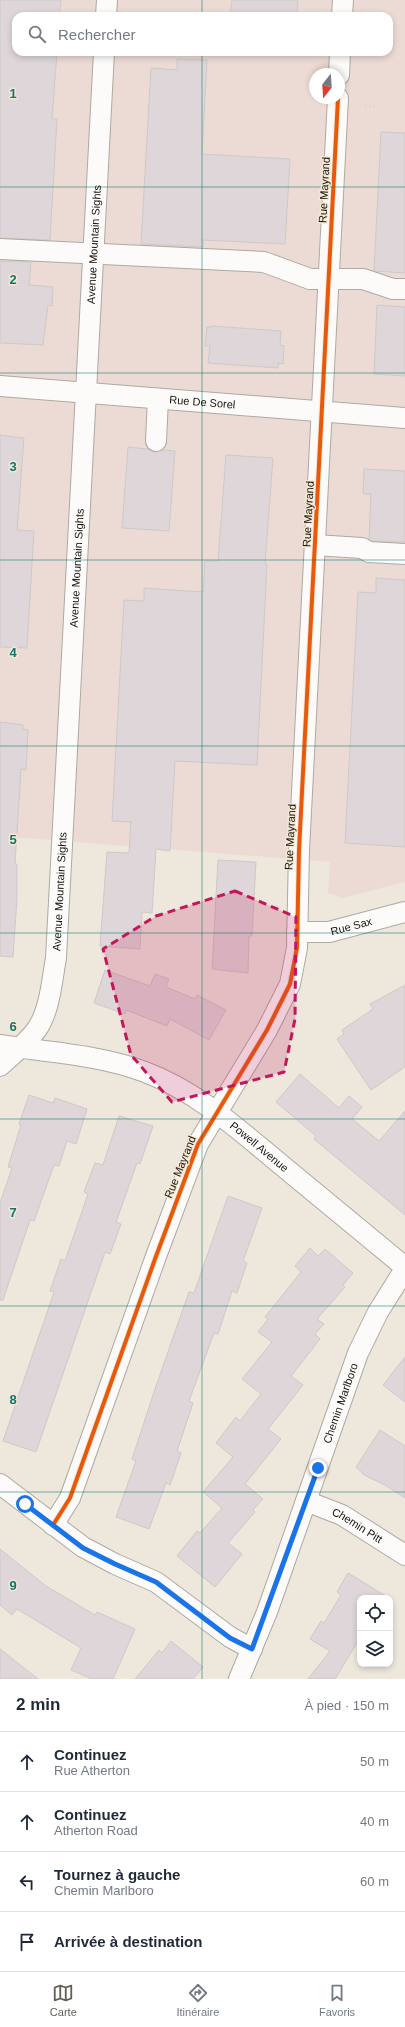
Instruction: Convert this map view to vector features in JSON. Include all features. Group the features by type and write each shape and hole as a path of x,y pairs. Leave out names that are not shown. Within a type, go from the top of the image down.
{"street":[{"path":"106,12 107,0"},
{"path":"342,12 343,0"},
{"name":"Avenue Mountain Sights","path":"0,1066 30,1038 40,1024 49,992 56,958 104,56"},
{"path":"339,68 340,56"},
{"name":"Rue Mayrand","path":"53,1525 70,1498 192,1159 202,1137 252,1056 286,993 295,967 297,886 338,104"},
{"path":"0,249 264,262 304,278 363,279 393,289 405,289"},
{"name":"Rue De Sorel","path":"0,386 405,418"},
{"path":"156,440 158,399"},
{"path":"315,545 362,548 369,552 405,554"},
{"name":"Rue Sax","path":"297,932 329,932 405,912"},
{"name":"Powell Avenue","path":"0,1045 103,1060 134,1068 174,1084 248,1137 405,1268"},
{"name":"Chemin Marlboro","path":"239,1679 252,1649 306,1502 358,1353 378,1312 405,1268"},
{"path":"0,1484 53,1525 96,1555 162,1586 230,1638 252,1649"},
{"name":"Chemin Pitt","path":"306,1502 342,1515 405,1555"}],"path":[{"path":"365,106 375,106"}],"highlighted area":[{"path":"235,891 296,917 295,1019 284,1072 172,1102 131,1055 103,949 156,916"}],"shaded area":[{"path":"0,0 405,0 405,882 343,898 328,893 330,862 0,836"}],"building":[{"path":"0,0 61,0 60,12 12,12 12,56 57,56 52,119 57,119 50,240 0,238"},
{"path":"232,0 298,0 297,12 230,12"},
{"path":"177,59 207,60 202,154 290,159 285,244 203,240 203,247 141,244 151,68 177,70"},
{"path":"381,132 405,133 405,273 374,271"},
{"path":"0,261 31,262 29,285 53,287 52,306 48,305 43,345 0,343"},
{"path":"377,305 405,307 405,376 374,374"},
{"path":"212,326 281,331 280,345 284,346 283,364 278,363 278,368 208,363 210,346 205,346 207,327"},
{"path":"0,435 24,438 17,530 34,531 27,648 0,647"},
{"path":"128,447 148,449 155,452 163,450 175,451 169,531 122,528"},
{"path":"226,455 273,458 265,564 267,564 257,765 175,761 170,851 156,849 152,913 142,912 140,949 100,946 107,852 129,853 131,822 112,821 124,600 144,601 144,588 203,592 205,561 218,561"},
{"path":"364,469 405,471 405,542 372,541 369,539 371,494 363,494"},
{"path":"376,578 405,580 405,847 345,843 358,592 376,593"},
{"path":"0,722 23,725 23,729 28,730 26,770 21,769 15,864 17,864 17,898 13,957 0,956"},
{"path":"218,860 256,862 252,936 249,936 248,973 212,969"},
{"path":"105,970 150,986 155,974 169,979 166,987 195,999 197,995 226,1010 209,1040 170,1019 167,1026 126,1010 125,1014 94,1003"},
{"path":"405,985 405,1067 371,1090 337,1039 344,1034 342,1030 373,1009 370,1004"},
{"path":"300,1074 339,1108 349,1096 362,1107 352,1119 379,1141 405,1111 405,1215 314,1139 316,1136 276,1102"},
{"path":"29,1095 53,1103 55,1098 87,1109 76,1144 67,1141 59,1166 54,1165 34,1221 30,1220 3,1300 0,1300 0,1203 12,1168 8,1167 21,1125 19,1124"},
{"path":"119,1116 153,1126 140,1164 137,1163 116,1222 121,1224 110,1254 105,1252 36,1452 3,1441 54,1292 50,1291 61,1259 65,1261 88,1194 84,1192 95,1163 103,1165"},
{"path":"228,1196 262,1208 243,1261 247,1263 237,1293 232,1291 218,1334 214,1333 189,1401 193,1403 177,1451 181,1453 170,1485 166,1483 149,1529 116,1517 136,1461 132,1459 156,1386 189,1292 194,1293"},
{"path":"310,1248 318,1256 325,1249 353,1273 343,1285 345,1287 317,1319 324,1324 315,1334 320,1339 291,1376 303,1385 268,1429 281,1439 245,1484 263,1499 253,1510 255,1512 228,1543 242,1554 215,1587 177,1556 197,1531 200,1533 222,1508 203,1492 233,1457 216,1443 236,1417 240,1421 261,1394 242,1379 272,1342 258,1332 268,1319 265,1317 301,1272 295,1266"},
{"path":"405,1357 405,1402 383,1385"},
{"path":"380,1430 405,1446 405,1498 385,1485 364,1475 356,1467"},
{"path":"0,1549 46,1586 95,1615 97,1612 135,1629 113,1679 92,1679 71,1670 81,1648 17,1609 12,1615 0,1605"},
{"path":"348,1573 384,1595 357,1595 357,1643 335,1679 308,1679 330,1651 310,1639 321,1621 324,1623 341,1595 337,1592"},
{"path":"171,1641 203,1667 193,1679 135,1679 159,1650 162,1653"},
{"path":"0,1649 38,1679 0,1679"}],"cycle path":[{"path":"53,1525 70,1498 155,1259 198,1144 267,1030 290,984 297,948 299,850 338,104"}],"route":[{"path":"25,1504 83,1548 156,1582 230,1638 252,1649 267,1612 318,1468"}]}
